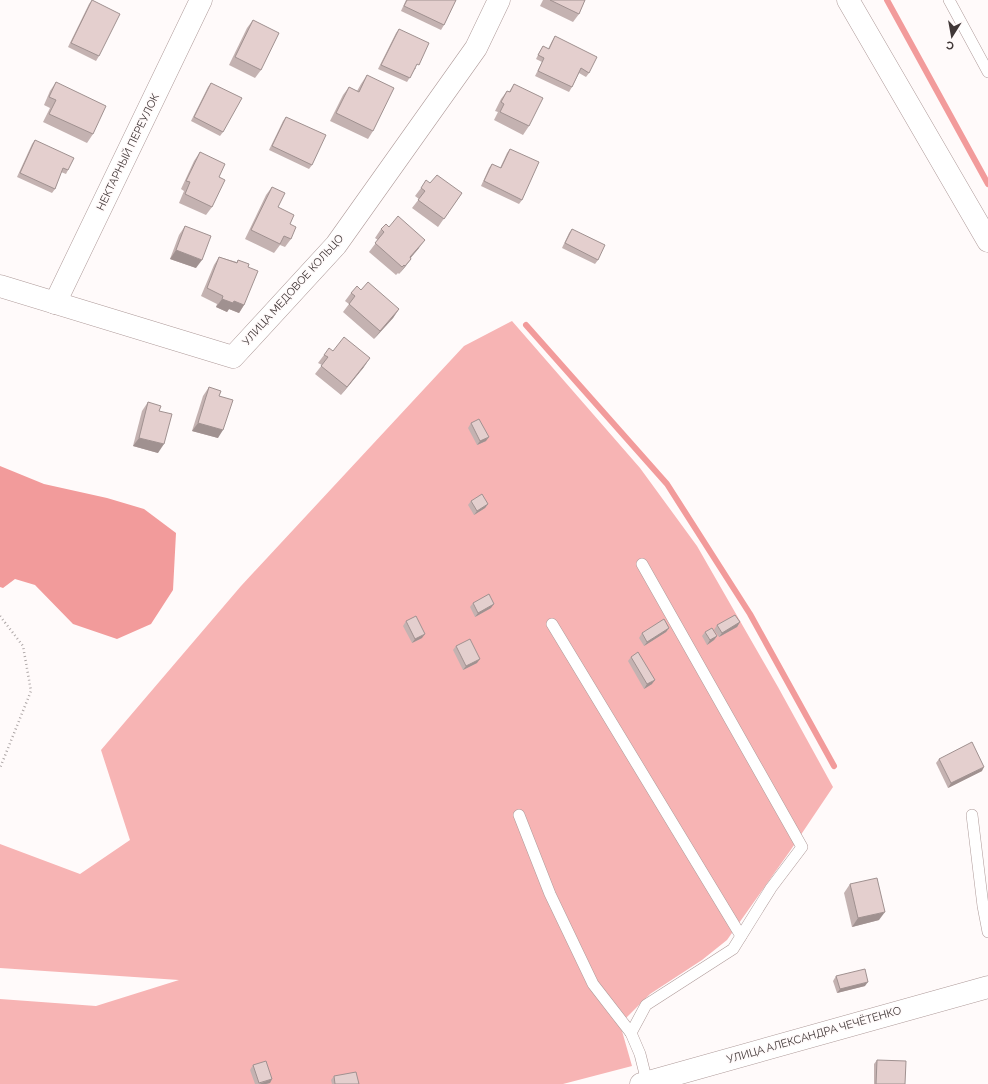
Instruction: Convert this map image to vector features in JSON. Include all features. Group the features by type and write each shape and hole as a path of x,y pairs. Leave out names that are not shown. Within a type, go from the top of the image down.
{"street":[{"name":"НЕКТАРНЫЙ ПЕРЕУЛОК","path":"55,303 201,0"},
{"name":"УЛИЦА МЕДОВОЕ КОЛЬЦО","path":"0,286 233,357 336,245 476,48 500,0"},
{"path":"848,0 988,239"},
{"name":"УЛИЦА АЛЕКСАНДРА ЧЕЧЁТЕНКО","path":"644,1083 988,987"}],"lane":[{"path":"949,0 988,72"},
{"path":"631,1033 646,1005 733,948 771,888 802,847 642,564"},
{"path":"552,624 741,936"},
{"path":"519,815 550,894 593,984 631,1033 640,1054 644,1083"},
{"path":"972,815 983,906 988,932"}],"path":[{"path":"0,616 23,646 31,691 0,768"}],"shaded area":[{"path":"512,321 640,468 697,546 778,687 833,787 727,940 702,960 650,994 620,1024 632,1066 563,1084 0,1084 0,999 96,1006 179,980 0,968 0,844 80,874 130,840 101,750 241,586 464,346"},
{"path":"0,466 44,484 107,498 144,509 176,533 173,590 151,624 117,639 73,624 35,585 15,579 3,588 0,587"}],"building":[{"path":"92,0 120,14 99,56 71,43"},
{"path":"407,0 456,0 444,25 404,6"},
{"path":"550,0 585,0 579,14"},
{"path":"253,20 279,33 261,70 235,57"},
{"path":"399,29 429,43 419,65 417,64 410,78 381,65"},
{"path":"555,36 597,57 589,73 581,68 572,87 538,71 544,58 538,55 543,46 549,49"},
{"path":"367,75 394,88 373,131 336,113 349,87 359,92"},
{"path":"56,82 106,106 93,134 49,114 56,100 49,97"},
{"path":"211,83 242,98 223,132 194,117"},
{"path":"514,84 543,98 529,126 500,112 504,104 501,102 507,91 510,92"},
{"path":"286,117 326,135 312,165 272,146"},
{"path":"35,140 74,158 68,170 63,168 55,189 20,173"},
{"path":"510,149 539,162 522,200 484,181 492,164 501,168"},
{"path":"200,152 225,164 219,177 225,180 212,207 185,194 190,182 186,181"},
{"path":"437,175 462,193 444,219 418,200 425,191 421,188 426,180 430,183"},
{"path":"272,187 285,193 278,207 294,215 290,224 296,227 291,239 284,236 280,244 251,230"},
{"path":"398,216 425,240 410,257 411,259 405,266 404,265 402,267 375,243 384,232 381,229 386,224 389,227"},
{"path":"185,226 211,236 202,260 176,250"},
{"path":"572,229 605,245 598,260 565,243"},
{"path":"219,257 237,263 238,260 249,264 248,267 258,271 244,305 234,301 233,303 222,299 223,296 207,288"},
{"path":"368,282 399,309 380,331 349,304 355,296 351,293 357,286 361,290"},
{"path":"344,337 370,358 347,387 321,366 328,357 324,355 329,348 333,351"},
{"path":"209,387 221,391 219,396 233,400 223,430 198,423"},
{"path":"148,402 161,406 159,411 172,414 164,444 139,438"},
{"path":"479,419 489,437 480,441 471,423"},
{"path":"482,494 488,504 477,511 471,501"},
{"path":"489,594 494,604 478,613 473,603"},
{"path":"735,615 740,622 722,633 717,625"},
{"path":"416,616 425,634 415,639 406,621"},
{"path":"664,619 669,628 647,642 642,633"},
{"path":"712,628 717,636 710,640 705,632"},
{"path":"470,639 480,659 466,666 456,646"},
{"path":"638,652 655,680 647,684 631,657"},
{"path":"972,742 984,767 951,783 939,759"},
{"path":"877,878 885,912 858,918 850,884"},
{"path":"865,969 868,982 840,989 836,976"},
{"path":"877,1060 906,1061 905,1084 876,1084"},
{"path":"266,1061 272,1079 259,1083 253,1065"},
{"path":"356,1072 359,1084 335,1084 334,1076"}],"waterway":[{"path":"887,0 988,184"},
{"path":"526,325 667,484 750,614 834,766"}]}
